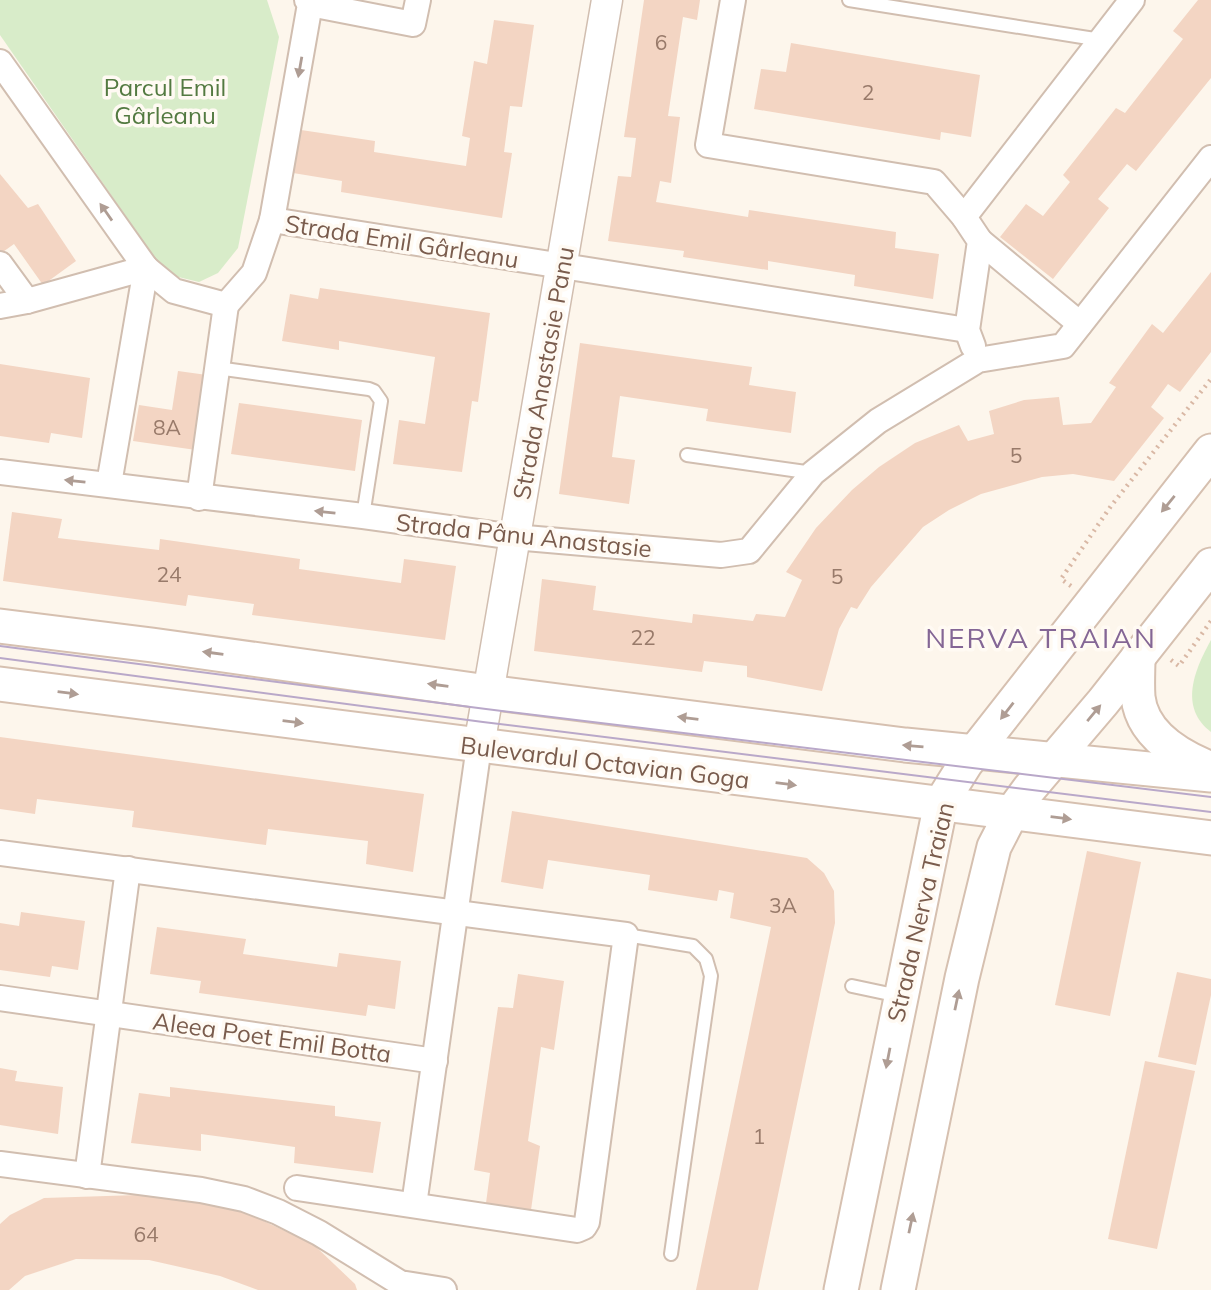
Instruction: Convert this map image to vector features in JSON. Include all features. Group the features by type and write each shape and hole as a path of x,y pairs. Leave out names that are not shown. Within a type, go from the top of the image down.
{"main road":[{"name":"Strada Nerva Traian","path":"841,1290 941,803 953,780 1211,451"},
{"path":"898,1290 962,978 994,847 1012,812 1211,565"},
{"path":"0,626 905,746 1055,758 1211,775"},
{"path":"1138,657 1138,698 1143,716 1156,735 1173,750 1211,769"},
{"name":"Bulevardul Octavian Goga","path":"0,684 1211,838"}],"street":[{"path":"272,220 309,2 413,24 418,0"},
{"name":"Strada Anastasie Panu","path":"479,746 607,0"},
{"path":"733,0 708,145 934,182 964,217 980,241 1080,324"},
{"path":"964,217 1132,0"},
{"path":"0,62 146,268 174,290 226,305 199,498"},
{"path":"980,241 967,330 978,360 1063,346 1211,158"},
{"name":"Strada Emil Gârleanu","path":"226,305 254,273 272,220 967,330"},
{"path":"0,264 27,301"},
{"path":"0,306 146,268"},
{"path":"109,484 146,268"},
{"name":"Strada Pânu Anastasie","path":"0,472 514,537 721,555 737,554 749,551 759,542 779,513 813,473 878,421 978,360"},
{"path":"414,1205 479,746"},
{"path":"0,853 626,935 587,1222 584,1227 577,1230 297,1188"},
{"path":"87,1176 128,869"},
{"name":"Aleea Poet Emil Botta","path":"0,998 435,1061"},
{"path":"0,1164 201,1190 244,1199 278,1212 318,1233 400,1283 444,1290"}],"lane":[{"path":"849,0 914,5 1101,40"},
{"path":"217,368 369,389 379,395 382,401 363,516"},
{"path":"687,455 813,473"},
{"path":"626,935 693,946 706,959 711,976 671,1254"},
{"path":"852,986 900,996"}],"path":[{"path":"1091,601 1061,579 1111,506 1211,379"}],"green space":[{"name":"Parcul Emil Gârleanu","path":"0,0 267,0 279,37 238,248 218,273 199,282 166,274 0,35"},
{"path":"1211,640 1211,732 1201,722 1192,700 1195,675"}],"building":[{"path":"644,0 700,0 697,20 683,17 668,116 680,117 671,183 660,181 656,202 748,217 749,210 896,232 895,248 939,254 933,299 854,286 855,275 768,261 768,270 683,257 684,251 608,241 618,176 631,177 636,138 624,137"},
{"path":"1198,0 1211,0 1211,78 1136,171 1127,164 1098,199 1109,208 1053,279 1000,237 1026,204 1043,216 1070,182 1063,175 1116,108 1125,113 1183,39 1173,31"},
{"path":"494,20 534,25 522,107 510,106 504,152 512,153 502,218 341,192 342,181 293,173 301,130 375,141 374,152 466,166 470,138 462,136 474,61 487,64"},
{"path":"791,43 980,75 971,137 941,132 940,140 754,109 761,69 786,72"},
{"path":"0,174 28,208 38,204 76,261 43,285 14,244 0,254"},
{"path":"1211,272 1211,352 1180,392 1168,384 1151,407 1164,418 1114,481 1073,474 1042,477 981,494 923,527 871,587 857,609 851,607 839,629 822,691 747,677 747,666 704,661 702,672 534,651 542,579 596,586 593,610 692,623 693,614 753,621 756,614 785,617 802,580 786,572 816,528 852,490 879,467 915,443 959,425 968,441 994,434 989,411 1024,400 1059,397 1063,425 1091,423 1116,387 1109,383 1152,324 1163,333"},
{"path":"320,288 490,313 478,402 472,401 462,472 393,464 399,420 425,424 435,357 339,341 339,350 282,341 290,294 318,299"},
{"path":"580,343 752,367 749,385 796,392 791,433 706,421 708,409 620,396 612,457 635,460 629,504 559,494"},
{"path":"0,364 90,378 82,438 51,433 49,443 0,436"},
{"path":"178,371 207,375 196,450 133,441 139,405 172,410"},
{"path":"239,403 362,420 355,471 231,454"},
{"path":"12,512 62,519 58,538 159,550 160,539 300,559 299,569 401,583 404,559 456,566 445,640 252,615 254,604 188,595 186,606 3,581"},
{"path":"0,737 424,794 413,872 366,864 368,841 268,829 266,845 132,827 134,811 37,799 35,814 0,809"},
{"path":"512,811 807,858 824,873 834,891 835,923 758,1290 696,1290 771,927 730,918 734,893 719,890 717,901 648,890 650,875 548,860 543,889 501,882"},
{"path":"1087,851 1141,862 1110,1016 1055,1005"},
{"path":"21,912 85,921 78,970 52,966 50,977 0,970 0,923 19,926"},
{"path":"157,927 246,939 243,954 337,967 339,953 401,961 395,1009 368,1005 366,1016 199,993 201,981 150,974"},
{"path":"1177,972 1211,979 1211,995 1196,1065 1158,1057"},
{"path":"518,974 564,981 554,1050 541,1047 528,1141 540,1146 531,1210 486,1203 490,1173 474,1170 498,1007 513,1008"},
{"path":"1145,1061 1195,1071 1157,1249 1108,1239"},
{"path":"0,1068 17,1071 15,1081 63,1087 58,1134 0,1125"},
{"path":"170,1087 335,1106 335,1116 381,1122 373,1173 294,1163 295,1147 201,1134 201,1151 131,1143 139,1093 170,1097"},
{"path":"169,1194 242,1211 313,1244 355,1284 357,1290 258,1290 220,1276 149,1260 76,1259 25,1276 9,1290 0,1290 0,1224 10,1215 44,1198"}],"tram line":[{"path":"0,646 486,709 1211,797"},
{"path":"0,658 483,722 1211,812"}],"district":[{"name":"NERVA TRAIAN","path":"1041,637"}]}
